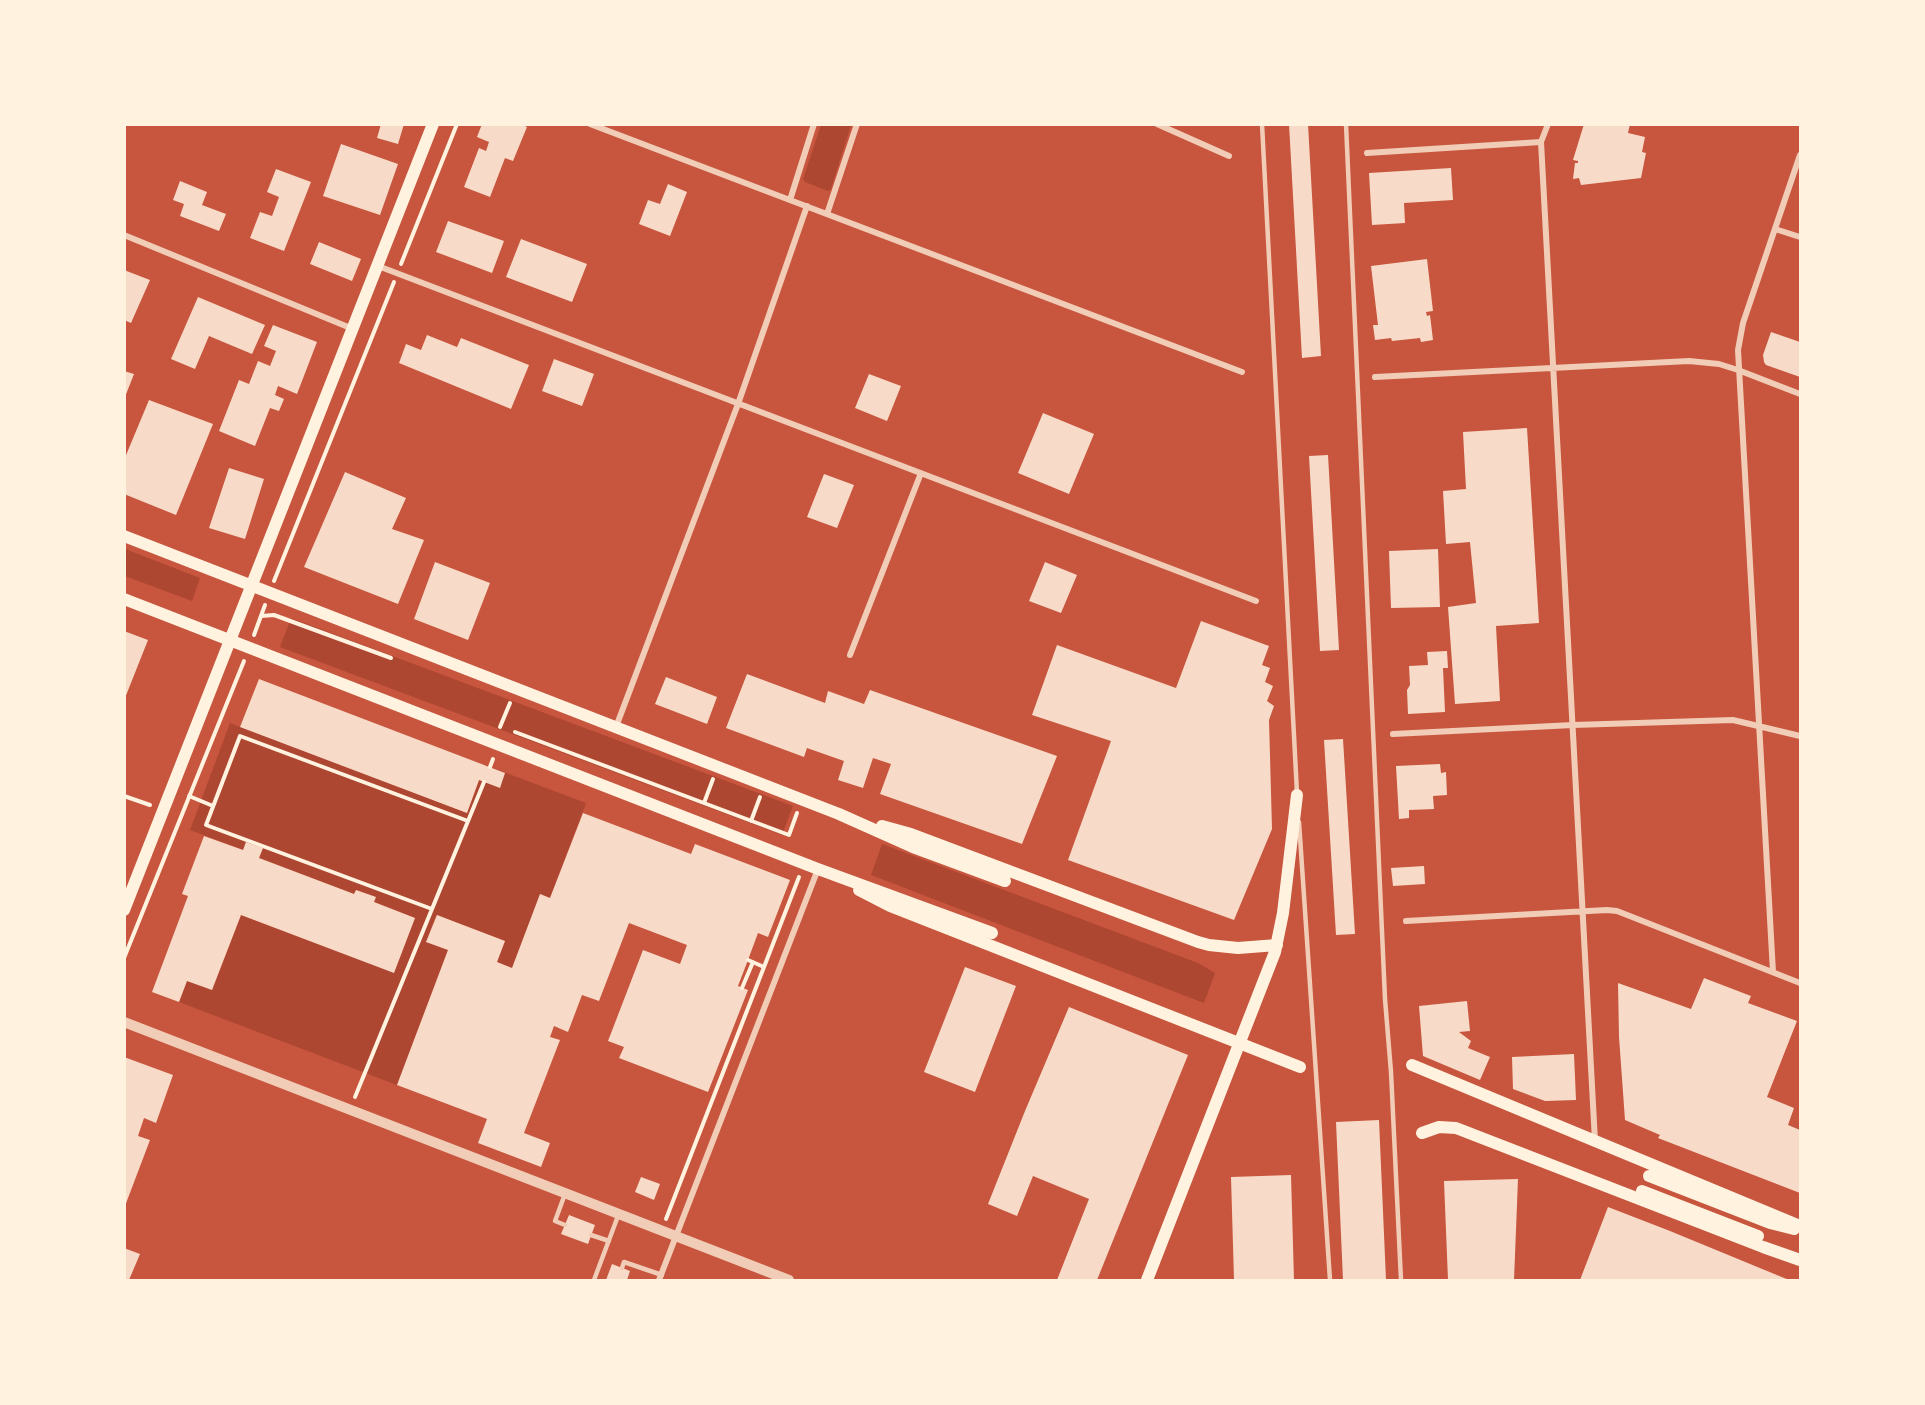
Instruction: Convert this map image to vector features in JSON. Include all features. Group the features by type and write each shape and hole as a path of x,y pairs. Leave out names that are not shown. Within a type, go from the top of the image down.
{"main road":[{"path":"124,910 433,124"},
{"path":"124,536 839,814 913,847 1005,882"},
{"path":"124,598 818,869 992,933"},
{"path":"1147,1281 1277,945 1297,795"},
{"path":"839,814 911,834 1198,942 1238,948 1277,945"},
{"path":"818,869 890,906 1300,1067"},
{"path":"1412,1065 1800,1226"},
{"path":"1422,1133 1439,1127 1456,1128 1763,1247 1800,1258"},
{"path":"1649,1176 1770,1223 1800,1231"},
{"path":"1642,1191 1766,1239 1800,1258"}],"street":[{"path":"591,124 1242,372"},
{"path":"790,200 814,124"},
{"path":"827,214 857,124"},
{"path":"1157,124 1229,156"},
{"path":"1548,124 1541,142 1595,1142"},
{"path":"1367,153 1541,142"},
{"path":"1773,972 1738,350 1743,323 1800,155"},
{"path":"616,727 738,404 807,206"},
{"path":"1775,228 1800,237"},
{"path":"124,235 353,329"},
{"path":"378,266 1256,601"},
{"path":"1375,377 1689,361 1719,364 1800,394"},
{"path":"850,655 921,473"},
{"path":"1393,734 1733,720 1800,736"},
{"path":"661,1278 818,869"},
{"path":"1406,921 1607,910 1627,914 1800,983"},
{"path":"124,1022 789,1281"}],"lane":[{"path":"1262,124 1297,795 1330,1281"},
{"path":"1346,124 1385,999 1391,1072 1401,1281"},
{"path":"565,1194 555,1221 565,1225"},
{"path":"594,1281 619,1214"},
{"path":"591,1235 609,1241"},
{"path":"623,1265 661,1278"}],"path":[{"path":"124,958 457,124"},
{"path":"256,630 259,635"},
{"path":"489,723 500,727 510,702"},
{"path":"511,731 789,835 798,810"},
{"path":"432,909 206,825 240,736 468,821"},
{"path":"490,767 493,759"},
{"path":"704,803 713,779"},
{"path":"355,1097 484,782"},
{"path":"172,790 213,806"},
{"path":"124,796 150,805"},
{"path":"751,821 760,796"},
{"path":"666,1219 799,877"},
{"path":"748,960 764,967"},
{"path":"742,988 753,962"}],"shaded area":[{"path":"821,125 851,125 831,189 828,191 805,182 803,179"},
{"path":"125,549 200,578 192,601 125,576"},
{"path":"291,618 793,806 782,835 280,647"},
{"path":"230,723 467,813 485,765 586,803 550,898 541,894 512,968 497,962 505,941 436,915 426,942 448,950 397,1085 179,1002 187,981 212,990 241,915 394,972 415,918 374,902 375,897 357,890 354,894 259,858 263,848 246,842 243,850 190,830"},
{"path":"882,844 1198,963 1215,973 1204,1003 871,875"}],"building":[{"path":"381,124 404,124 398,144 377,138"},
{"path":"482,124 521,124 527,127 513,161 505,158 490,197 464,187 479,148 486,151 489,142 477,137"},
{"path":"1289,124 1308,124 1321,356 1302,358"},
{"path":"1584,124 1630,124 1628,133 1645,137 1642,152 1646,153 1641,178 1581,185 1579,178 1573,179 1575,163 1578,161 1573,160"},
{"path":"341,144 398,164 380,215 323,196"},
{"path":"1451,168 1453,200 1404,203 1405,223 1372,225 1369,173"},
{"path":"276,169 311,182 284,251 250,238 260,212 272,216 279,197 267,192"},
{"path":"180,181 207,192 202,205 226,214 219,231 180,216 184,204 173,200"},
{"path":"668,184 687,192 670,236 639,224 648,200 660,204"},
{"path":"448,221 504,241 492,273 436,252"},
{"path":"521,239 587,264 572,302 506,277"},
{"path":"319,242 361,259 352,281 310,264"},
{"path":"1427,259 1433,311 1426,312 1427,316 1430,315 1433,340 1421,342 1420,338 1392,341 1391,338 1375,340 1373,325 1378,325 1371,266"},
{"path":"124,270 150,280 131,323 124,320"},
{"path":"198,297 265,325 252,354 209,336 195,369 171,359"},
{"path":"273,325 317,342 297,394 278,386 275,395 284,399 279,411 270,408 255,446 219,431 239,380 249,384 258,361 270,366 276,351 264,346"},
{"path":"1771,332 1800,342 1800,377 1766,365 1764,362 1763,355"},
{"path":"427,335 457,347 461,338 529,365 511,409 399,363 406,344 421,350"},
{"path":"554,359 594,374 582,406 542,391"},
{"path":"124,371 134,374 125,397 124,397"},
{"path":"869,374 901,386 887,421 855,408"},
{"path":"149,400 213,424 176,515 124,494 124,460"},
{"path":"1043,413 1094,434 1069,494 1018,473"},
{"path":"1527,428 1539,623 1496,626 1500,701 1455,704 1448,607 1476,603 1470,542 1446,544 1443,491 1466,489 1463,432"},
{"path":"1328,455 1339,650 1320,651 1309,456"},
{"path":"229,468 264,479 245,539 209,528"},
{"path":"345,472 406,498 392,529 424,540 398,604 304,567"},
{"path":"824,474 854,485 837,528 807,517"},
{"path":"1438,549 1440,607 1391,608 1389,551"},
{"path":"435,562 490,583 468,640 414,619"},
{"path":"1045,562 1077,575 1061,613 1029,601"},
{"path":"1201,621 1269,646 1262,665 1270,668 1265,682 1273,686 1267,701 1274,706 1269,720 1272,829 1234,920 1068,860 1111,741 1032,715 1057,645 1176,688"},
{"path":"124,631 148,640 125,698 124,698"},
{"path":"1447,651 1448,668 1443,668 1445,712 1408,714 1409,666 1428,665 1427,652"},
{"path":"747,674 825,703 828,691 864,704 870,690 1057,756 1022,844 880,794 891,764 873,758 863,788 838,780 844,761 807,748 804,757 726,728"},
{"path":"666,677 717,697 707,724 655,704"},
{"path":"259,679 505,773 500,788 479,780 467,813 240,727"},
{"path":"1343,739 1355,934 1336,935 1324,740"},
{"path":"1440,764 1441,773 1446,772 1447,795 1433,796 1434,809 1409,810 1409,818 1399,819 1396,766"},
{"path":"583,813 691,854 695,844 790,880 768,937 758,933 738,986 748,990 708,1092 619,1058 624,1047 608,1041 643,950 680,964 687,945 629,923 599,1001 582,995 568,1032 554,1026 550,1037 560,1040 524,1133 550,1143 541,1167 478,1143 487,1119 397,1085 448,950 426,942 437,915 505,941 497,962 512,968 540,894 550,898"},
{"path":"204,836 243,850 246,842 263,848 259,858 354,894 356,890 376,897 374,902 415,918 394,973 241,915 212,990 187,981 179,1002 152,992 188,896 182,894"},
{"path":"1424,866 1425,884 1393,886 1391,868"},
{"path":"965,967 1016,986 975,1092 924,1072"},
{"path":"1704,978 1751,996 1748,1003 1797,1021 1767,1097 1794,1108 1788,1125 1800,1130 1800,1193 1658,1138 1660,1135 1625,1120 1618,983 1691,1009"},
{"path":"1467,1001 1470,1031 1459,1032 1471,1041 1468,1048 1490,1057 1480,1080 1423,1056 1419,1006"},
{"path":"1069,1007 1188,1055 1097,1280 1057,1280 1089,1199 1033,1176 1017,1216 988,1204"},
{"path":"1574,1054 1576,1100 1545,1101 1513,1089 1512,1057"},
{"path":"124,1057 173,1075 156,1123 144,1118 138,1136 150,1140 125,1206"},
{"path":"1379,1120 1386,1280 1343,1280 1336,1122"},
{"path":"1291,1175 1294,1280 1234,1280 1231,1177"},
{"path":"641,1177 660,1184 654,1200 635,1192"},
{"path":"1518,1179 1514,1280 1448,1280 1444,1181"},
{"path":"1608,1207 1670,1231 1789,1280 1580,1280"},
{"path":"569,1215 595,1225 588,1244 561,1234"},
{"path":"124,1248 140,1254 129,1280 124,1280"},
{"path":"612,1264 630,1271 627,1280 606,1280"}]}
